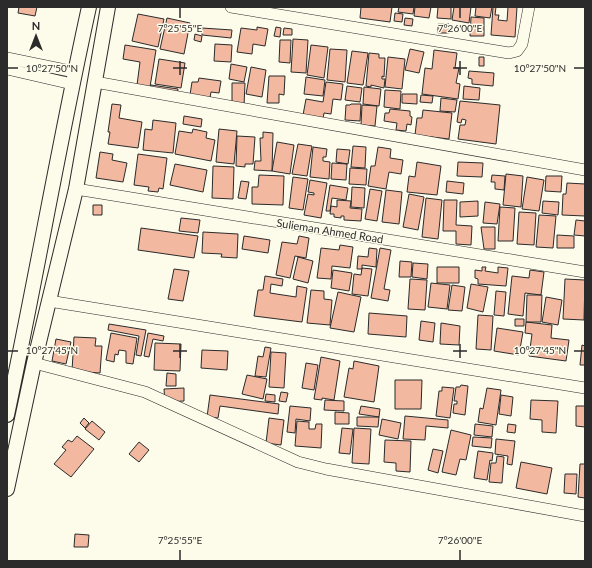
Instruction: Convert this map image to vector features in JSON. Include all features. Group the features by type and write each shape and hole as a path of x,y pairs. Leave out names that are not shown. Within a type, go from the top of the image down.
{"street":[{"path":"7,415 89,7"},
{"path":"7,489 34,363 76,190 108,7"},
{"path":"231,7 509,53 517,51 522,44 529,7"},
{"path":"7,58 74,78"},
{"path":"7,69 74,78"},
{"path":"95,82 585,170"},
{"name":"Sulieman Ahmed Road","path":"76,190 585,272"},
{"path":"42,245 62,248"},
{"path":"49,300 585,388"},
{"path":"34,363 145,392 298,462 585,516"}],"building":[{"path":"19,7 37,7 35,16 18,13"},
{"path":"361,7 392,7 390,22 360,18"},
{"path":"399,7 414,7 413,14 398,12"},
{"path":"415,7 431,7 429,18 414,16"},
{"path":"438,7 451,7 451,19 437,18"},
{"path":"454,7 471,7 469,23 452,20"},
{"path":"476,7 492,7 490,18 475,16"},
{"path":"493,7 496,7 495,15 499,15 498,20 507,21 508,7 517,7 515,37 491,35"},
{"path":"395,13 403,14 402,22 394,21"},
{"path":"138,14 164,19 158,47 132,41"},
{"path":"471,17 484,18 484,36 470,36"},
{"path":"167,18 190,23 184,54 160,49"},
{"path":"405,18 413,19 412,26 404,25"},
{"path":"438,24 449,24 449,33 438,33"},
{"path":"257,27 268,29 265,46 253,44 252,54 237,52 241,28 257,30"},
{"path":"276,27 281,28 280,37 274,36"},
{"path":"202,28 232,30 231,38 202,35"},
{"path":"284,28 292,29 292,35 283,35"},
{"path":"195,34 202,36 201,42 194,40"},
{"path":"293,39 308,40 306,73 291,72"},
{"path":"280,40 291,40 290,63 279,62"},
{"path":"215,44 232,45 231,62 214,61"},
{"path":"125,45 156,50 150,87 137,85 140,62 123,59"},
{"path":"311,45 328,47 324,78 307,75"},
{"path":"330,49 347,50 345,82 327,80"},
{"path":"410,49 424,52 419,73 405,70"},
{"path":"434,50 457,53 455,68 459,68 456,83 460,84 458,99 422,94 425,68 432,69"},
{"path":"352,51 368,53 363,85 347,83"},
{"path":"369,53 379,54 379,58 385,58 384,77 382,76 382,79 385,79 384,88 371,85 371,87 366,86"},
{"path":"388,57 405,59 402,89 385,87"},
{"path":"479,57 484,57 484,66 479,66"},
{"path":"159,59 185,63 181,88 155,84"},
{"path":"231,64 247,67 244,82 229,79"},
{"path":"251,67 266,70 262,97 246,94"},
{"path":"469,71 494,73 493,86 472,84 472,79 468,78"},
{"path":"269,76 285,76 284,95 279,94 279,103 267,103"},
{"path":"306,77 325,80 323,96 304,94"},
{"path":"199,78 221,81 219,93 211,92 209,104 189,101 192,82 198,82"},
{"path":"326,82 343,84 341,100 333,99 331,114 324,113 323,119 303,115 306,99 323,102"},
{"path":"232,83 245,83 244,106 232,106"},
{"path":"151,85 178,89 177,98 150,94"},
{"path":"347,86 362,88 360,102 345,100"},
{"path":"464,86 480,88 479,100 463,99"},
{"path":"364,87 381,89 379,106 363,104"},
{"path":"385,90 401,91 400,109 384,107"},
{"path":"402,94 417,94 417,104 402,103"},
{"path":"421,95 433,96 432,103 420,102"},
{"path":"441,98 457,100 455,112 440,111"},
{"path":"460,101 500,105 496,144 458,139 460,125 465,125 466,120 462,119 461,123 457,122"},
{"path":"112,104 121,105 119,118 142,122 138,148 108,144"},
{"path":"361,104 360,121 345,120 346,105"},
{"path":"362,105 377,106 375,126 361,125"},
{"path":"390,109 410,111 410,116 412,117 411,125 407,124 406,131 396,130 397,123 384,121 385,113 389,113"},
{"path":"423,110 452,113 449,139 415,135 417,118 422,118"},
{"path":"184,116 202,119 201,127 183,124"},
{"path":"153,120 176,123 173,153 143,150 145,129 152,130"},
{"path":"193,129 207,132 206,138 215,140 211,161 175,154 179,131 192,133"},
{"path":"219,129 237,131 234,164 216,162"},
{"path":"263,132 273,133 272,171 254,170 255,161 261,161 260,138 263,138"},
{"path":"237,136 255,137 253,164 245,164 245,167 236,166"},
{"path":"277,142 294,145 290,174 272,171"},
{"path":"298,144 312,146 307,176 292,174"},
{"path":"353,146 366,147 365,168 351,167"},
{"path":"313,147 327,149 326,157 323,157 323,161 330,162 329,179 310,177"},
{"path":"378,147 391,149 390,158 403,160 401,174 389,172 386,189 368,186 371,166 375,166"},
{"path":"337,149 350,150 348,164 336,162"},
{"path":"100,152 113,154 112,160 127,163 123,182 96,178"},
{"path":"138,154 167,158 163,189 159,188 158,192 148,191 149,187 134,185"},
{"path":"417,162 441,166 437,195 407,192 409,176 415,177"},
{"path":"458,162 483,163 482,177 457,176"},
{"path":"332,163 347,164 346,180 331,179"},
{"path":"175,164 207,170 203,192 170,185"},
{"path":"213,166 234,167 233,199 212,198"},
{"path":"350,168 367,169 366,185 349,184"},
{"path":"506,174 523,176 521,207 503,205"},
{"path":"259,175 284,176 283,205 252,204 252,187 258,187"},
{"path":"492,175 505,176 504,190 495,189 495,182 491,182"},
{"path":"546,176 562,176 561,192 545,191"},
{"path":"293,177 308,179 303,210 289,208"},
{"path":"527,177 544,180 539,211 522,209"},
{"path":"310,180 327,183 321,218 304,215 308,194 314,195 314,193 308,192"},
{"path":"241,181 249,182 246,199 238,198"},
{"path":"447,181 464,183 463,194 446,192"},
{"path":"567,183 585,184 585,216 562,215 563,194 566,194"},
{"path":"330,185 348,188 346,200 332,198 330,211 326,211"},
{"path":"352,187 365,188 364,208 351,207"},
{"path":"370,189 382,191 377,221 365,219"},
{"path":"386,190 402,192 399,224 382,222"},
{"path":"409,194 424,197 418,230 403,227"},
{"path":"426,198 442,200 438,239 422,237"},
{"path":"337,200 351,201 350,208 362,209 361,221 344,220 344,216 341,216 341,218 334,217 334,214 330,214 331,206 337,207"},
{"path":"444,200 457,200 456,225 472,226 471,245 456,244 456,231 443,231"},
{"path":"478,201 478,216 460,217 460,202"},
{"path":"543,201 559,202 558,215 542,213"},
{"path":"485,202 500,204 497,224 483,223"},
{"path":"93,205 102,205 102,215 93,215"},
{"path":"500,207 515,208 513,241 498,241"},
{"path":"519,212 536,213 534,245 517,244"},
{"path":"539,215 556,216 553,248 536,247"},
{"path":"181,218 200,220 198,233 179,231"},
{"path":"576,220 585,221 585,236 574,235"},
{"path":"481,227 495,227 495,249 484,249"},
{"path":"141,228 198,236 194,258 138,250"},
{"path":"203,232 238,234 237,258 221,257 222,254 202,253"},
{"path":"557,235 574,236 574,248 557,248"},
{"path":"244,236 270,240 268,253 242,249"},
{"path":"299,236 309,238 306,258 295,256 290,278 276,275 282,242 297,244"},
{"path":"340,245 353,247 350,268 332,266 331,279 317,278 321,248 339,250"},
{"path":"369,248 377,249 376,267 362,265 362,269 357,269 358,256 368,257"},
{"path":"380,248 391,250 384,289 390,290 388,301 371,298"},
{"path":"298,257 313,261 308,283 293,279"},
{"path":"400,261 412,262 411,277 399,277"},
{"path":"413,263 428,264 427,279 412,277"},
{"path":"437,267 459,267 459,283 437,283"},
{"path":"482,267 486,267 485,271 498,273 498,267 508,268 506,286 478,284 478,279 475,278 475,270 482,271"},
{"path":"362,268 372,269 368,296 352,294 354,274 361,275"},
{"path":"174,269 189,271 183,301 168,299"},
{"path":"333,270 352,273 349,291 331,288"},
{"path":"530,270 544,272 541,295 525,293 523,316 508,314 512,276 529,278"},
{"path":"265,276 283,279 282,286 271,284 270,293 296,297 297,286 307,288 302,322 254,316 258,290 263,290"},
{"path":"410,279 427,280 425,310 408,309"},
{"path":"565,279 585,280 584,320 563,319"},
{"path":"431,283 450,285 447,309 428,307"},
{"path":"471,284 488,287 483,312 467,308"},
{"path":"452,285 465,287 462,311 448,310"},
{"path":"311,290 324,291 324,299 332,300 330,325 307,323"},
{"path":"496,291 506,292 504,316 494,315"},
{"path":"338,292 361,297 354,332 330,328"},
{"path":"527,295 542,295 541,322 526,322"},
{"path":"546,297 562,300 558,325 542,322"},
{"path":"369,313 407,316 406,337 368,334"},
{"path":"478,315 493,316 491,350 476,349"},
{"path":"515,319 524,319 524,326 515,326"},
{"path":"421,321 435,323 433,342 419,340"},
{"path":"526,322 552,325 551,338 569,340 566,361 529,356 532,334 525,333"},
{"path":"441,323 460,326 459,345 440,344"},
{"path":"109,324 146,330 141,356 136,355 139,336 108,330"},
{"path":"497,328 523,332 519,355 494,351"},
{"path":"111,333 137,338 133,364 126,363 126,351 119,350 118,355 115,354 114,362 106,360"},
{"path":"148,333 164,336 163,341 153,339 149,357 144,356"},
{"path":"74,337 96,338 95,346 102,346 100,373 72,371"},
{"path":"56,339 71,342 66,364 52,361"},
{"path":"155,343 181,344 180,371 154,370"},
{"path":"582,345 585,346 585,365 580,365"},
{"path":"265,347 271,348 266,377 255,376 258,356 263,357"},
{"path":"202,350 228,351 227,370 201,368"},
{"path":"271,352 286,353 284,388 269,387"},
{"path":"321,357 340,361 334,400 322,398 322,400 314,399"},
{"path":"354,361 379,366 374,402 344,397 349,368 353,369"},
{"path":"306,363 318,365 314,390 302,388"},
{"path":"167,373 176,374 176,386 166,386"},
{"path":"247,375 267,379 263,399 242,394"},
{"path":"395,380 422,380 421,409 395,409"},
{"path":"461,385 468,386 465,415 453,413 454,404 457,404 457,401 454,401 456,387 460,387"},
{"path":"442,387 454,388 450,418 436,416 439,391 442,391"},
{"path":"184,388 184,401 165,402 164,389"},
{"path":"487,388 501,390 496,425 478,422 480,408 483,409"},
{"path":"281,392 288,393 286,402 279,401"},
{"path":"266,394 275,395 275,402 265,401"},
{"path":"210,395 279,404 278,414 220,406 218,418 207,417"},
{"path":"501,395 513,397 511,416 499,414"},
{"path":"325,400 344,401 344,411 324,410"},
{"path":"531,400 558,401 556,433 542,432 542,420 530,419"},
{"path":"290,406 311,408 310,421 296,419 295,433 287,432"},
{"path":"361,406 380,409 379,417 359,414"},
{"path":"576,406 585,406 585,427 576,426"},
{"path":"335,412 349,413 349,424 335,424"},
{"path":"405,416 448,420 448,428 426,426 425,440 403,439"},
{"path":"357,417 379,417 378,427 357,426"},
{"path":"84,418 89,423 85,428 80,423"},
{"path":"269,418 284,420 281,445 266,443"},
{"path":"382,419 401,423 398,439 379,435"},
{"path":"92,421 105,432 99,440 85,429"},
{"path":"297,421 309,422 309,429 315,429 316,424 322,424 321,448 295,446"},
{"path":"475,424 493,426 492,437 474,435"},
{"path":"508,424 516,425 515,433 507,432"},
{"path":"342,428 353,429 350,454 339,453"},
{"path":"354,428 371,429 369,464 352,463"},
{"path":"451,430 471,435 466,460 460,459 456,475 442,472"},
{"path":"77,436 94,449 71,477 54,464 66,450 62,447 68,440 72,442"},
{"path":"473,437 492,438 491,448 472,446"},
{"path":"496,439 515,441 512,465 507,464 508,456 495,454"},
{"path":"385,440 411,441 410,472 396,471 396,463 384,462"},
{"path":"139,442 149,450 139,462 129,454"},
{"path":"433,449 443,451 438,473 428,470"},
{"path":"478,451 493,453 492,461 490,460 487,480 474,478"},
{"path":"497,456 504,457 502,483 489,482 491,463 496,463"},
{"path":"521,462 552,468 547,494 516,488"},
{"path":"580,464 585,464 585,498 578,497"},
{"path":"565,474 577,474 576,494 564,493"},
{"path":"75,534 89,535 88,547 74,547"}]}
